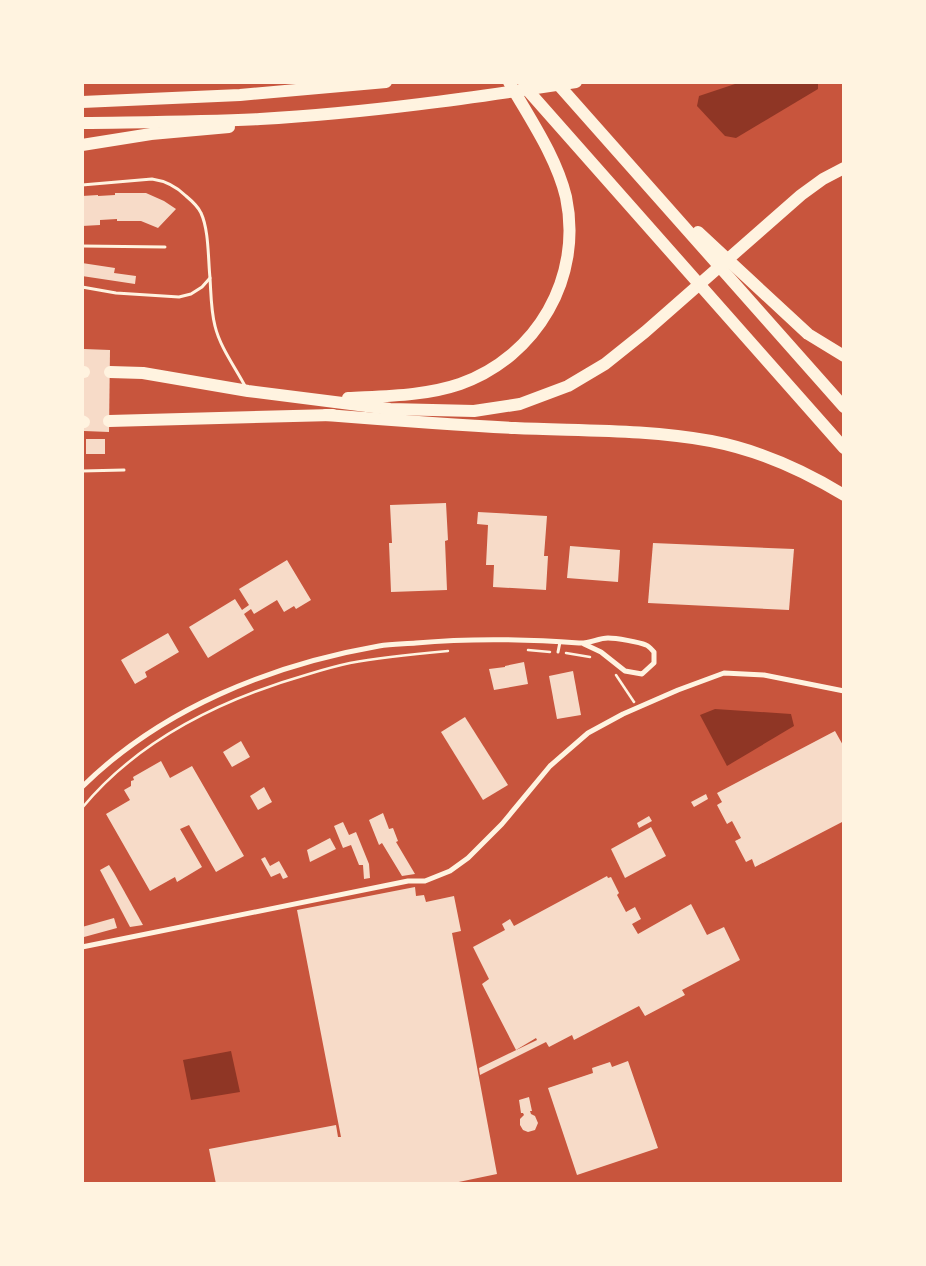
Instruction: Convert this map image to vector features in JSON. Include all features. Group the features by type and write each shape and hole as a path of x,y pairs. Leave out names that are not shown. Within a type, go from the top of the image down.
{"highway":[{"path":"82,102 240,95 386,82"},
{"path":"316,400 418,393 460,384 499,365 516,352 536,330 551,307 562,282 568,254 570,226 565,196 555,164 509,82"},
{"path":"520,82 844,448"},
{"path":"556,82 637,174 739,279 844,407"},
{"path":"82,124 259,119 410,106 576,82"},
{"path":"82,94 166,98"},
{"path":"82,145 151,134 231,127 259,119"},
{"path":"110,372 143,373 248,391 390,409 474,411 520,404 548,394 585,377 605,364 645,332 801,195 844,168"},
{"path":"739,279 808,334 844,356"},
{"path":"109,421 326,415 390,409"},
{"path":"326,415 464,426 677,436 713,442 777,460 844,495"}],"street":[{"path":"82,787 137,741 162,724 232,689 281,670 331,656 380,646 481,638 584,644 609,638 646,645 654,652 654,663 642,674 625,671 601,652 584,644"},
{"path":"82,946 408,881 425,880 450,871 468,858 502,824 550,766 588,734 637,708 724,673 764,675 844,691"}],"lane":[{"path":"82,185 152,179 163,181 173,185 201,212 205,224 214,324 221,343 248,391"},
{"path":"82,246 165,247"},
{"path":"82,286 116,293 179,297 191,294 202,287 210,278"},
{"path":"82,471 124,470"},
{"path":"558,652 560,642"}],"path":[{"path":"82,808 105,783 139,753 191,721 275,684 348,663 399,655 456,650"},
{"path":"522,650 578,654 592,658"},
{"path":"614,673 637,708"}],"shaded area":[{"path":"741,82 818,82 818,89 736,138 725,136 697,106 699,96"},
{"path":"715,709 791,714 794,726 727,766 700,715"},
{"path":"231,1051 240,1092 191,1100 183,1060"}],"building":[{"path":"115,193 146,193 176,209 158,228 141,221 117,221 117,219 100,220 100,225 82,226 82,196 115,195"},
{"path":"82,263 115,268 114,273 136,276 135,284 82,276"},
{"path":"84,349 110,350 109,432 84,431"},
{"path":"86,439 105,439 105,454 86,454"},
{"path":"446,503 448,540 445,541 447,590 391,592 389,543 392,543 390,505"},
{"path":"478,512 547,516 544,556 548,556 546,590 493,587 494,565 486,565 488,525 477,524"},
{"path":"653,543 794,549 789,610 648,603"},
{"path":"570,546 620,550 618,582 567,578"},
{"path":"287,560 311,600 296,609 294,606 284,612 277,600 254,614 251,609 244,614 254,630 208,658 189,627 235,599 242,610 249,605 239,589"},
{"path":"168,633 179,652 145,672 147,677 135,684 121,660"},
{"path":"524,662 528,684 494,690 489,669"},
{"path":"573,671 581,715 557,719 549,676"},
{"path":"465,717 508,785 483,800 441,732"},
{"path":"835,731 844,747 844,821 755,867 752,859 746,862 735,841 741,838 732,821 727,824 717,805 722,802 717,793"},
{"path":"241,741 250,757 232,767 223,752"},
{"path":"161,761 170,778 192,766 244,856 216,872 189,825 180,829 202,867 177,882 175,877 150,891 106,814 130,800 124,790 131,786 131,781 134,780 133,777"},
{"path":"264,787 272,802 258,810 250,796"},
{"path":"706,794 708,799 694,807 691,802"},
{"path":"383,813 389,829 393,828 398,841 396,842 415,874 402,876 382,843 379,845 369,820"},
{"path":"649,816 652,821 639,828 637,823"},
{"path":"343,822 349,835 356,832 369,864 370,878 364,879 363,865 359,865 351,845 343,848 334,826"},
{"path":"651,827 666,856 625,878 611,849"},
{"path":"330,838 336,849 310,862 307,850"},
{"path":"265,857 270,866 279,861 288,877 283,879 280,873 271,877 261,859"},
{"path":"109,865 143,925 130,927 100,870"},
{"path":"607,876 608,878 611,877 619,893 617,895 626,912 635,907 641,919 632,924 638,934 691,904 707,935 724,927 740,960 682,990 685,995 645,1016 639,1006 574,1040 572,1035 549,1047 546,1042 480,1075 479,1068 537,1040 536,1038 516,1050 482,984 489,979 473,947 505,930 502,924 510,919 514,926"},
{"path":"415,887 416,896 424,895 426,902 454,896 461,931 452,933 497,1174 449,1184 216,1184 209,1149 336,1125 338,1137 341,1137 297,910"},
{"path":"114,918 117,928 84,937 82,927"},
{"path":"628,1061 658,1148 577,1175 548,1088 593,1073 592,1068 610,1062 612,1067"},
{"path":"529,1097 531,1114 535,1116 538,1123 535,1130 528,1132 523,1130 520,1125 520,1119 524,1115 521,1113 519,1100"}]}
